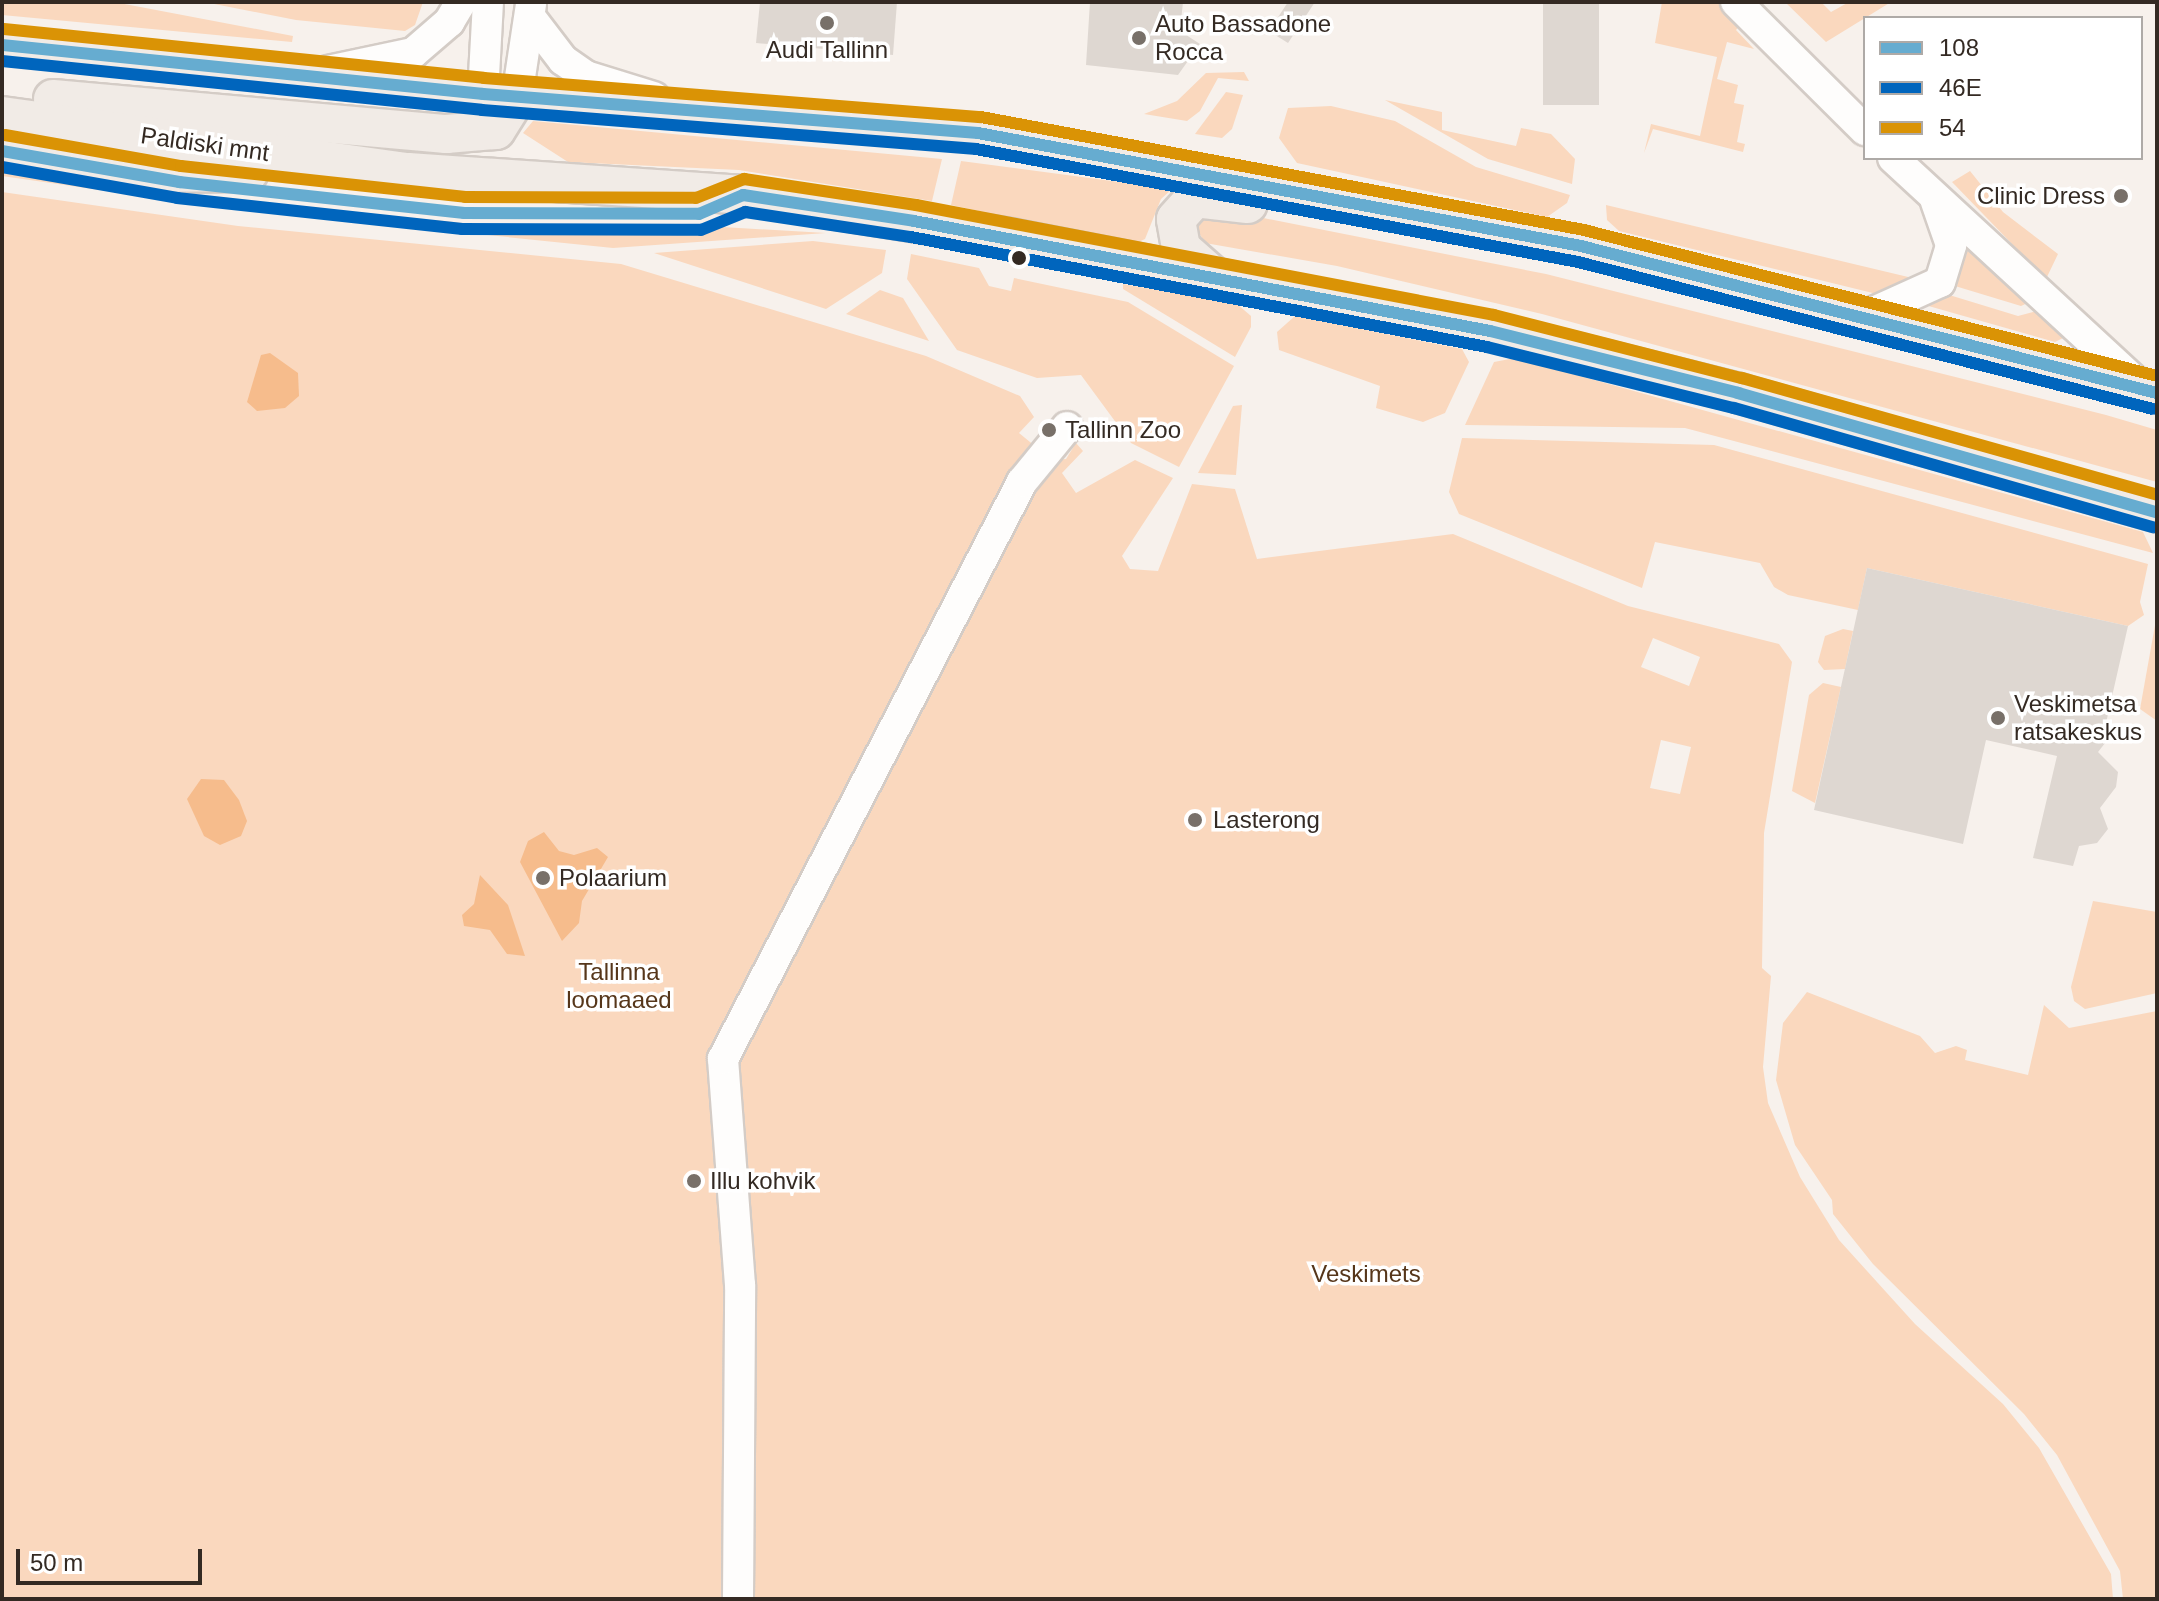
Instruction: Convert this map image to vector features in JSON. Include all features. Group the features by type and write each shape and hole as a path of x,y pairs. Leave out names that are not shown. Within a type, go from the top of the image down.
{"main road":[{"path":"2,45 318,73 500,96 683,106 978,133 1358,200 1865,316 2150,390"},
{"path":"2,96 446,134 496,130 563,183"},
{"path":"496,130 500,96"},
{"name":"Paldiski mnt","path":"2,116 408,172 743,195 1215,278 1506,335 2157,512"},
{"name":"Paldiski mnt","path":"2,151 146,173 408,172"},
{"path":"1215,278 1181,248 1175,234 1183,205 1195,198 1284,208 1358,200"}],"street":[{"path":"318,73 413,53 449,22 461,2"},
{"path":"488,2 500,96"},
{"path":"1736,2 1863,128"},
{"path":"500,96 530,9"},
{"path":"530,9 563,60 586,76 683,106"},
{"path":"1895,160 1936,202 2150,390"},
{"path":"1865,316 1940,282 1951,245 1936,202"},
{"path":"738,1599 740,1285 723,1059 1022,482 1067,427"}],"green space":[{"path":"2,2 114,2 293,36 292,42 2,15"},
{"path":"204,2 423,2 415,25 405,31 296,20"},
{"path":"1662,2 1718,2 1741,24 1736,30 1754,49 1727,42 1717,79 1738,85 1734,103 1744,105 1737,142 1745,144 1743,152 1653,129 1644,153 1651,124 1700,136 1717,57 1655,43"},
{"path":"1821,2 1831,12 1849,2 1891,2 1863,16 1863,19 1826,42 1786,3"},
{"path":"1244,72 1249,81 1218,78 1200,111 1187,121 1144,114 1177,101 1206,73"},
{"path":"1226,92 1243,95 1232,129 1222,138 1195,134"},
{"path":"1385,100 1442,112 1442,130 1516,146 1521,128 1551,134 1575,159 1572,184 1488,159"},
{"path":"1331,106 1395,121 1476,167 1570,195 1567,203 1547,217 1297,163 1279,138 1288,108"},
{"path":"533,121 942,159 932,201 739,170 568,162 523,133"},
{"path":"961,161 1172,189 1161,199 1145,239 1134,244 951,205"},
{"path":"2,166 175,192 419,219 411,228 190,203 2,176"},
{"path":"1970,171 2003,212 2058,254 2046,279 1952,182"},
{"name":"Tallinna loomaaed","path":"2,192 238,226 621,264 926,356 1020,396 1034,417 1019,433 1052,460 1066,459 1076,443 1083,451 1062,473 1076,493 1135,460 1173,478 1122,556 1130,569 1158,571 1192,484 1235,489 1257,559 1453,534 1628,606 1779,644 1792,662 1764,833 1762,968 1771,976 1763,1067 1768,1103 1800,1177 1839,1240 1915,1324 2003,1404 2039,1448 2111,1574 2113,1599 2,1599","holes":["1653,638 1700,657 1689,686 1641,667","1661,740 1691,747 1680,794 1650,788"]},
{"path":"1606,205 1925,281 1885,296 1619,231 1607,220"},
{"path":"1213,208 1546,274 2106,415 2157,430 2157,482 1542,314 1337,266 1205,243 1193,223"},
{"path":"435,220 490,226 688,225 826,233 613,248 439,230"},
{"path":"813,241 886,250 882,273 826,309 654,253"},
{"path":"1969,247 2032,301 2021,306 1955,286"},
{"path":"911,254 979,268 989,286 1011,291 1014,278 1128,302 1234,366 1179,467 1131,443 1081,375 1037,378 957,350 907,279"},
{"path":"1123,284 1237,304 1251,316 1251,327 1235,357 1123,289"},
{"path":"880,290 903,298 929,341 846,314"},
{"path":"1946,294 2018,316 2041,310 2065,337 2055,342 1925,305"},
{"path":"1295,316 1462,349 1469,362 1445,413 1423,422 1376,408 1380,386 1279,350 1277,332"},
{"path":"1515,358 2143,532 2153,553 1685,428 1465,425 1494,362"},
{"path":"1242,405 1236,475 1198,473 1233,406"},
{"path":"1462,438 1714,445 2148,564 2140,602 2144,615 2128,626 1867,568 1858,610 1788,595 1774,587 1760,563 1655,542 1642,588 1459,514 1449,492"},
{"path":"2157,614 2157,721 2140,709"},
{"path":"1843,629 1853,631 1845,669 1824,670 1818,662 1825,636"},
{"path":"1823,683 1841,687 1815,803 1792,791 1809,695"},
{"path":"2093,901 2157,912 2157,993 2085,1009 2074,1001 2071,987"},
{"path":"1807,992 1920,1036 1935,1053 1956,1046 1967,1050 1965,1060 2028,1075 2044,1005 2069,1028 2157,1011 2157,1599 2123,1599 2120,1571 2057,1455 2024,1414 1873,1264 1833,1214 1832,1200 1795,1145 1776,1080 1783,1023"}],"shaded area":[{"path":"270,353 298,373 299,396 285,408 257,411 247,402 261,355"},
{"path":"201,779 224,780 239,800 247,821 241,836 220,845 204,836 187,799"},
{"path":"544,832 559,851 574,855 597,848 608,857 582,901 579,923 562,941 520,862 528,841"},
{"path":"480,875 508,905 525,956 507,954 490,930 464,926 462,915 474,904"}],"building":[{"name":"Audi Tallinn","path":"760,2 897,2 893,55 756,43"},
{"name":"Auto Bassadone Rocca","path":"1090,2 1183,2 1180,31 1200,44 1178,75 1086,65"},
{"path":"1288,2 1315,2 1288,43 1269,31"},
{"path":"1543,2 1599,2 1599,105 1543,105"},
{"name":"Veskimetsa ratsakeskus","path":"1867,568 2128,626 2106,723 2113,733 2098,752 2118,772 2116,787 2100,808 2108,829 2097,843 2079,846 2073,866 2033,858 2057,756 1986,740 1963,844 1814,810"}],"transit line":[{"name":"54","path":"4,29 484,78 981,117 1584,230 2157,376"},
{"name":"108","path":"2,45 483,94 978,133 1581,246 2157,393"},
{"name":"46E","path":"2,61 482,110 976,149 1578,262 2153,409"},
{"name":"54","path":"5,135 181,166 465,197 696,198 744,179 916,205 1494,315 1742,378 2157,495"},
{"name":"108","path":"2,151 179,182 464,213 699,214 743,195 914,221 1490,331 1738,393 2157,512"},
{"name":"46E","path":"2,167 177,198 462,229 701,230 745,212 911,237 1487,347 1734,408 2153,527"}],"place":[{"name":"Audi Tallinn","path":"827,23"},
{"name":"Auto Bassadone Rocca","path":"1139,38"},
{"name":"Clinic Dress","path":"2121,196"},
{"name":"Tallinn Zoo","path":"1049,430"},
{"name":"Veskimetsa ratsakeskus","path":"1998,718"},
{"name":"Lasterong","path":"1195,820"},
{"name":"Polaarium","path":"543,878"},
{"name":"Illu kohvik","path":"694,1181"}],"park label":[{"name":"Veskimets","path":"1366,1274"}]}
